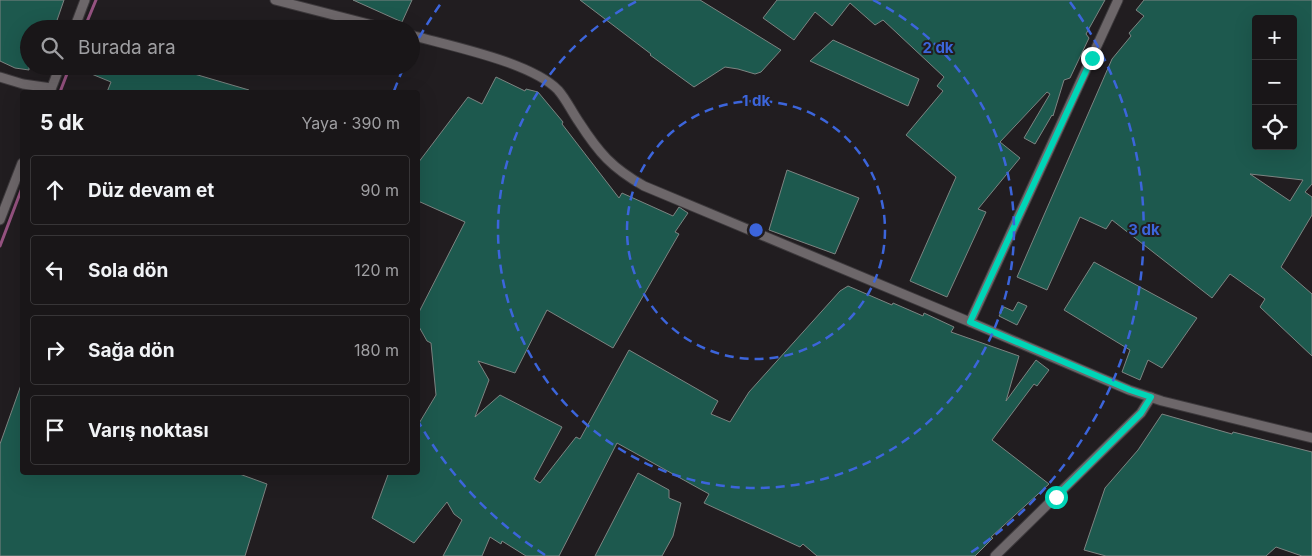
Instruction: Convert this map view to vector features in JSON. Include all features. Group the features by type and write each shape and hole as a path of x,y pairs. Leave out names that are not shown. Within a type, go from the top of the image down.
{"street":[{"path":"77,20 84,0"},
{"path":"275,0 353,20"},
{"path":"970,322 1118,0"},
{"path":"420,37 498,59 546,80 558,91 605,158 622,174 644,186 1130,390 1312,438"},
{"path":"0,77 51,90 57,75"},
{"path":"0,220 20,168"},
{"path":"995,556 1141,413 1151,397"}],"building":[{"path":"0,0 64,0 57,20 20,20 20,69 0,61"},
{"path":"353,0 412,0 403,20 398,20"},
{"path":"580,0 700,0 781,50 761,72 755,74 725,67 694,87"},
{"path":"777,0 1105,0 1086,34 1089,38 1070,78 1064,80 1053,116 1035,144 1024,138 1050,94 1047,92 1000,142 1020,158 978,209 986,212 947,297 910,281 956,177 906,135 943,91 937,86 944,77 883,20 875,25 850,3 832,26 815,12 794,40 763,18"},
{"path":"1144,0 1312,0 1312,184 1305,192 1312,197 1312,215 1281,267 1312,294 1312,356 1260,307 1265,299 1230,274 1212,298 1112,220 1106,229 1080,217 1047,290 1017,277 1112,59 1131,36 1129,33 1144,16 1136,10","holes":["1250,174 1303,180 1290,201"]},
{"path":"833,40 919,79 908,106 810,61"},
{"path":"94,75 198,75 249,90 108,90 111,82"},
{"path":"496,77 525,91 526,89 538,92 563,122 562,124 619,198 622,193 673,216 679,207 688,213 675,232 679,234 613,348 547,310 515,373 478,361 489,380 475,417 500,395 562,427 534,479 540,483 576,437 580,439 629,350 718,401 711,414 730,422 749,392 840,291 848,286 892,305 893,303 923,316 924,313 954,327 951,332 1019,356 1006,401 1036,360 1049,370 1037,386 1034,384 992,440 1049,484 991,537 993,538 975,556 817,556 803,544 800,547 704,503 709,494 617,443 559,556 526,556 502,541 501,544 490,537 482,556 443,556 462,520 454,514 447,502 414,543 372,518 388,475 420,475 420,422 436,395 431,343 427,341 420,329 420,310 465,222 420,202 420,160 468,97 482,104"},
{"path":"787,170 859,198 835,254 769,230"},
{"path":"1094,262 1197,318 1162,368 1148,360 1140,380 1122,372 1130,350 1064,310"},
{"path":"1018,302 1027,306 1017,325 999,316 1004,307 1013,311"},
{"path":"20,388 20,475 242,475 267,484 245,556 0,556 0,444"},
{"path":"1162,414 1232,434 1233,432 1312,452 1312,556 1302,556 1276,547 1266,556 1106,556 1084,550 1105,488 1138,450"},
{"path":"638,473 669,490 669,498 681,503 673,536 662,556 595,556"}],"waterway":[{"path":"88,20 96,0"},
{"path":"61,90 67,75"},
{"path":"0,246 20,193"}],"route":[{"path":"1056,497 1141,413 1151,397 1130,390 970,322 1092,58"}]}
